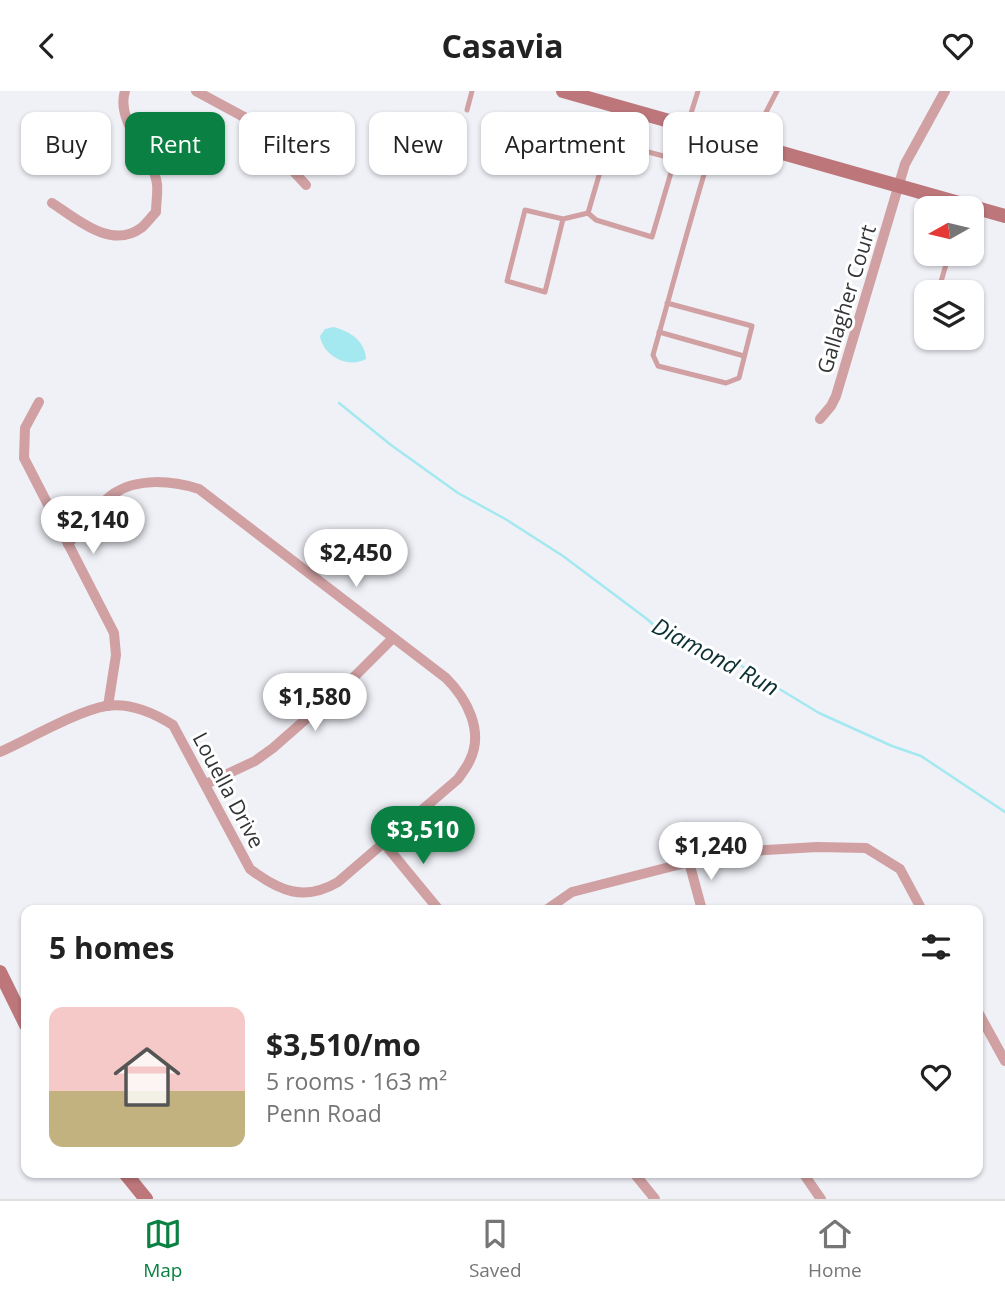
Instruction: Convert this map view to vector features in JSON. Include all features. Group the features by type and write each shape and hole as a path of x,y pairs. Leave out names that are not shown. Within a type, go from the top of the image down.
{"street":[{"path":"52,203 94,230 115,237 140,229 156,212 157,183 132,131 122,99 125,91"},
{"path":"196,91 244,117 306,184"},
{"path":"563,91 663,119"},
{"name":"Gallagher Court","path":"820,419 836,396 905,164 945,91"},
{"path":"783,154 928,196"},
{"path":"984,211 1004,214"},
{"path":"0,752 89,711 108,706 116,663 114,633 24,457 25,428 39,403"},
{"name":"Louella Drive","path":"68,544 114,494 147,483 184,485 200,489 457,689 470,711 474,747 470,761 458,779 338,882 327,888 297,893 271,885 250,869 173,725 142,709 108,706"},
{"path":"206,783 248,765 274,748 355,676 393,638"},
{"path":"383,842 435,905"},
{"path":"553,905 572,892 690,862 751,851 817,847 866,848 900,869 919,905"},
{"path":"690,862 701,905"},
{"path":"0,971 21,1015"},
{"path":"983,1021 1005,1061"},
{"path":"129,1178 146,1199"},
{"path":"638,1178 655,1199"},
{"path":"805,1178 821,1199"}],"lane":[{"path":"467,110 472,91"},
{"path":"691,112 698,91"},
{"path":"766,112 777,91"},
{"path":"618,112 619,107"},
{"path":"588,213 600,175"},
{"path":"588,213 596,220 652,237 670,175"},
{"path":"667,303 752,326 739,378 726,383 658,366 653,355 667,303 703,175"},
{"path":"563,219 545,292 507,281 525,210 563,219 588,213"},
{"path":"659,332 744,356"}],"water":[{"path":"333,327 356,338 363,347 366,359 352,362 331,355 320,336 325,329"}],"waterway":[{"name":"Diamond Run","path":"339,403 391,445 458,493 563,556 657,628 735,662 819,713 921,756 1005,812"}]}
